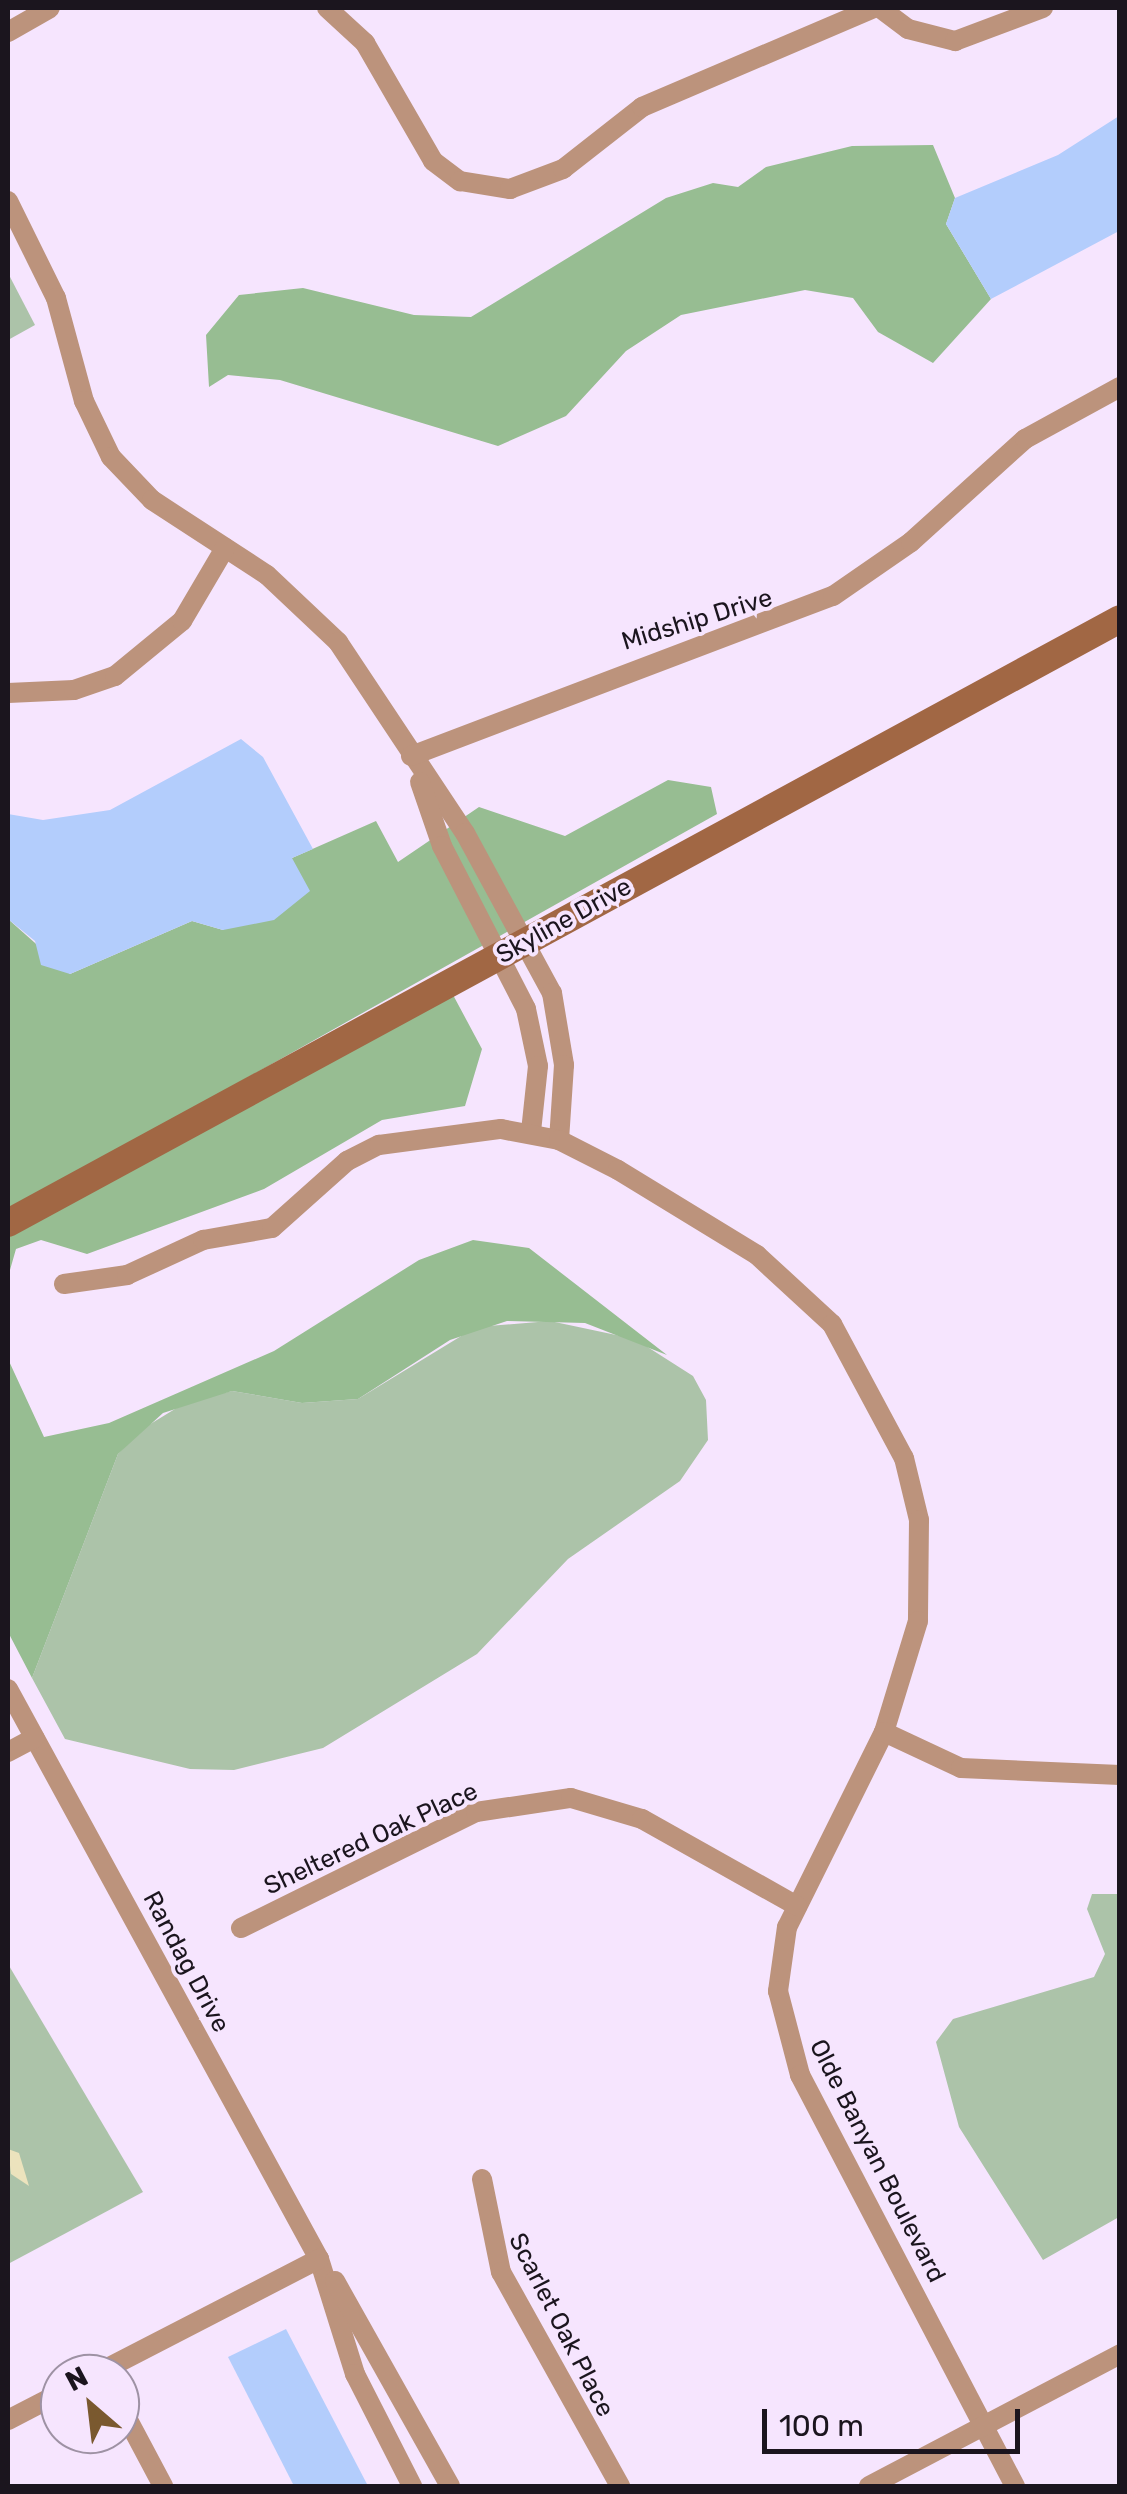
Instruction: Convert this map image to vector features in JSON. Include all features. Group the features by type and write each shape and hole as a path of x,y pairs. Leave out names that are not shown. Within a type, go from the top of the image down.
{"street":[{"path":"8,32 50,8"},
{"path":"327,8 365,43 433,161 460,181 510,189 563,169 642,107 877,8 908,28 956,41 996,33 1042,8"},
{"path":"8,201 56,298 84,401 111,457 152,500 225,548 338,642 411,756 513,949 552,993 563,1048 558,1140"},
{"name":"Midship Drive","path":"411,756 833,596 911,542 1025,440 1120,387"},
{"path":"8,693 74,690 115,676 182,621 225,548"},
{"name":"Skyline Drive","path":"8,1223 1120,619"},
{"path":"513,949 534,1050 531,1132"},
{"path":"534,1050 563,1048"},
{"name":"Olde Banyan Boulevard","path":"64,1284 127,1275 203,1240 272,1228 348,1161 396,1139 464,1128 531,1132 558,1140 778,1271 832,1324 872,1384 904,1458 921,1569 918,1621 884,1732 797,1906 778,1991 800,2074 986,2425 1014,2486"},
{"name":"Randag Drive","path":"8,1688 319,2259 450,2486"},
{"path":"884,1732 961,1768 1120,1774"},
{"path":"8,1752 34,1738"},
{"name":"Sheltered Oak Place","path":"242,1928 476,1812 570,1798 642,1819 797,1906"},
{"name":"Scarlet Oak Place","path":"482,2179 501,2272 620,2486"},
{"path":"137,2354 319,2259"},
{"name":"Randag Drive","path":"319,2259 355,2374 412,2486"},
{"path":"869,2486 1120,2354"},
{"path":"8,2420 40,2403"},
{"path":"140,2443 163,2486"}],"green space":[{"path":"933,145 955,198 946,224 991,299 933,363 878,332 853,298 805,290 681,315 626,351 566,416 498,446 280,380 228,375 209,387 206,335 239,295 303,288 414,315 471,317 666,198 713,183 738,187 766,167 852,146"},
{"path":"8,276 35,325 8,340"},
{"path":"668,780 711,787 717,814 8,1212 8,919 70,974 192,921 223,930 292,858 376,821 398,862 479,807 565,836"},
{"path":"452,993 482,1049 465,1106 382,1120 264,1189 87,1254 41,1240 16,1249 8,1277 8,1234"},
{"path":"473,1240 529,1248 667,1355 585,1323 507,1321 450,1340 358,1399 302,1403 232,1391 163,1413 118,1454 32,1678 8,1632 8,1359 44,1437 109,1423 274,1351 419,1260"},
{"path":"550,1321 635,1339 693,1376 706,1400 708,1440 680,1481 568,1559 477,1654 323,1748 234,1770 190,1769 65,1739 32,1678 118,1454 139,1431 188,1401 232,1391 302,1403 358,1399 476,1327"},
{"path":"1092,1894 1119,1894 1119,2217 1043,2260 959,2127 936,2042 953,2019 1094,1977 1105,1954 1087,1909"},
{"path":"8,1964 143,2192 8,2264"}],"sand":[{"path":"8,2149 19,2153 29,2186 11,2174"}],"water":[{"path":"1119,116 1119,231 991,299 946,224 955,198 1058,155"},
{"path":"241,739 263,757 313,849 292,858 310,891 274,920 223,930 192,921 70,974 41,965 35,941 8,919 8,814 43,820 110,810"},
{"path":"286,2329 368,2486 294,2486 228,2357"}]}
